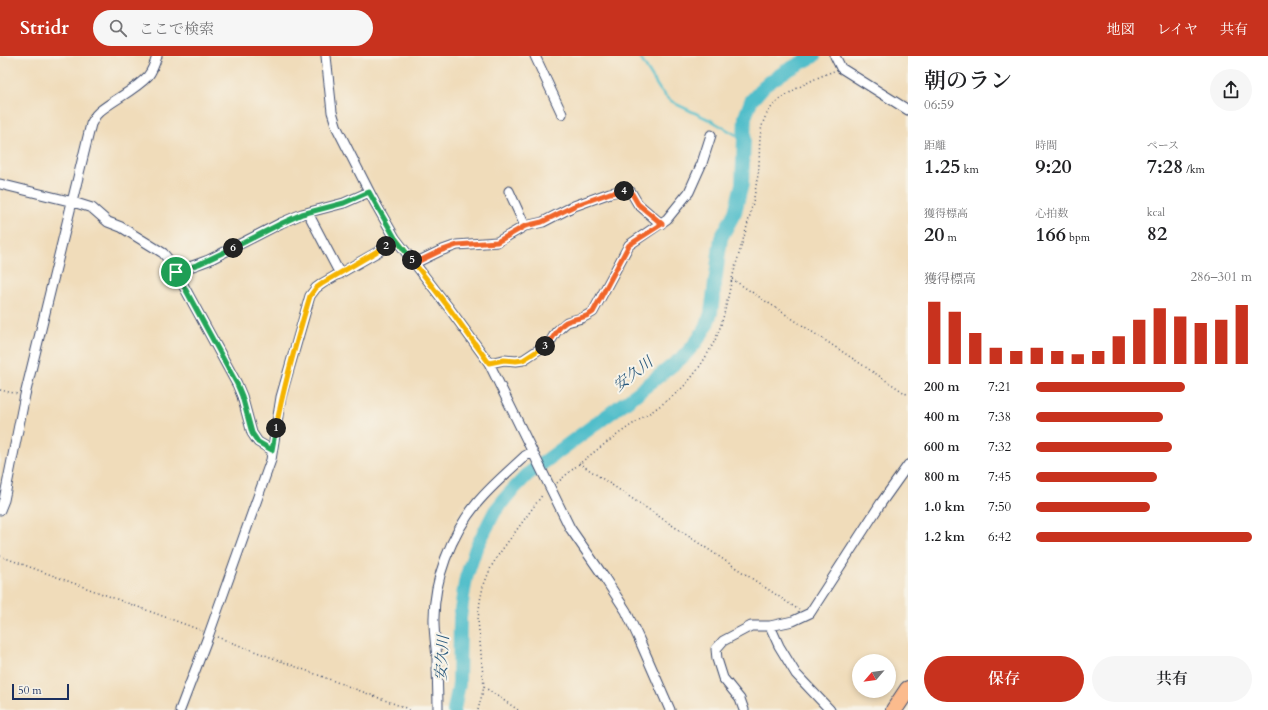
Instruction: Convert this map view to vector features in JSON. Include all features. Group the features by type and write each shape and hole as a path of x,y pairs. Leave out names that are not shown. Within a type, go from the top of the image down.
{"highway":[{"path":"894,710 908,689"}],"street":[{"path":"0,510 4,500 25,395 91,124 96,115 107,105 141,82 148,75 154,67 157,56"},
{"path":"326,56 332,112 338,128 369,192 395,238 489,363 570,528 626,611 670,710"},
{"path":"535,56 562,114"},
{"path":"835,56 840,67 908,110"},
{"path":"489,363 504,360 523,360 550,342 560,327 567,322 588,316 593,312 629,245 662,224 689,192 702,164 711,135"},
{"path":"0,184 92,208 108,222 121,227 145,241 168,259 237,384 242,396 252,433 258,442 272,450"},
{"path":"509,191 525,226"},
{"path":"415,263 457,245 497,242 525,226 542,222 574,206 619,191 631,192 638,204 662,224"},
{"path":"176,272 210,260 280,224 308,213 344,203 369,192"},
{"path":"308,213 340,274"},
{"path":"180,710 209,634 268,468 281,397 310,296 319,286 381,250 395,238"},
{"path":"438,710 434,622 435,605 443,566 462,524 477,504 489,490 525,456 532,452"},
{"path":"744,710 740,699 723,678 717,659 716,649 722,641 751,626 770,626 793,621 810,613 881,503 908,465"},
{"path":"770,626 779,646 796,674 830,710"}],"path":[{"path":"478,710 484,687 478,620 483,587 491,567 542,495 579,464 661,405 682,388 693,376 710,350 723,322 732,279 748,223 759,166 759,144 762,124 768,110 780,99 819,76 840,67"},
{"path":"732,279 908,395"},
{"path":"0,390 25,395"},
{"path":"579,464 797,609 810,613"},
{"path":"0,556 411,710"},
{"path":"484,687 518,710"}],"waterway":[{"path":"639,56 660,90 668,99 712,121 745,140"},
{"name":"安久川","path":"454,710 459,684 460,618 466,578 476,548 495,511 528,474 635,395 684,356 697,341 706,327 711,313 721,238 735,212 742,184 745,117 751,101 764,86 784,72 814,56"}],"route":[{"path":"176,272 210,260 302,214 344,203 369,192 395,238 415,263 457,245 497,242 525,226 542,222 574,206 619,191 631,192 638,204 662,224 629,245 593,312 588,316 567,322 560,327 547,345 523,360 504,360 489,363 395,238 381,250 323,283 316,288 310,296 281,397 272,450 258,442 252,433 242,396 237,384 176,272"}]}
